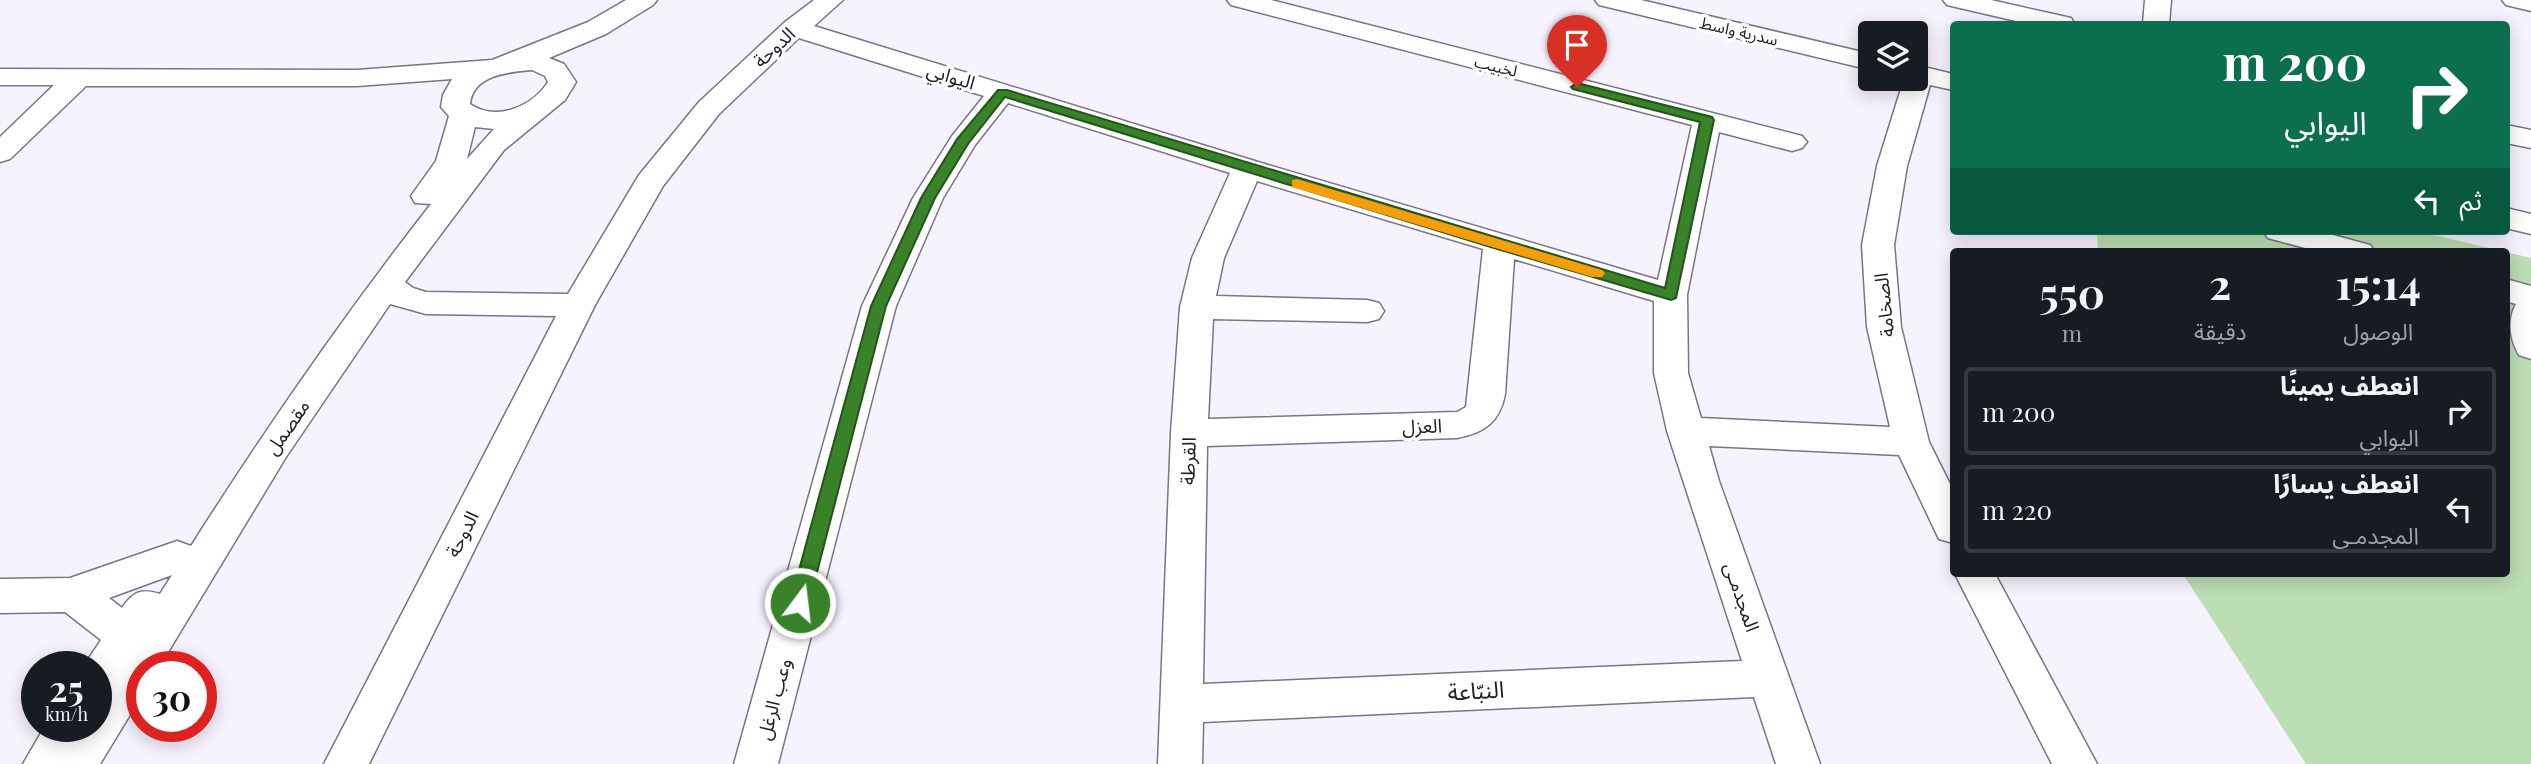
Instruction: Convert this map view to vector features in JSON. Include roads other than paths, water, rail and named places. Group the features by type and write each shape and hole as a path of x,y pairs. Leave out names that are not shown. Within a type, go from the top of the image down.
{"street":[{"name":"الدوحة","path":"346,764 578,305 650,182 709,108 794,28 830,0"},
{"name":"لخبيب","path":"1240,0 1792,142"},
{"name":"سدرية واسط","path":"1608,0 1858,59"},
{"path":"1956,0 2049,21"},
{"path":"2156,21 2158,0"},
{"path":"2515,0 2531,3"},
{"path":"459,106 461,86 503,65 570,40 633,7"},
{"path":"0,77 212,79 233,90 308,92 325,90 357,78 503,65 548,65 559,72 562,82 633,7"},
{"name":"اليوابي","path":"794,28 1499,245 1671,295"},
{"path":"1928,76 1950,81"},
{"path":"0,153 11,130 78,78"},
{"path":"357,78 394,82 493,120 529,113"},
{"name":"مقصمل","path":"55,752 387,283 494,144 529,113 558,93 562,82"},
{"name":"الصخامة","path":"1913,91 1892,166 1878,245 1884,327 1911,442 1950,522"},
{"name":"وعب الرغل","path":"756,764 879,306 928,198 962,142 1002,92"},
{"name":"مقصمل","path":"112,659 300,370 451,162 459,106"},
{"name":"المجدمـى","path":"1707,120 1671,295 1671,373 1685,431 1798,764"},
{"path":"2510,135 2531,139"},
{"name":"القرطة","path":"1180,764 1189,433 1197,307 1208,258 1247,168"},
{"path":"2510,219 2531,223"},
{"path":"2294,235 2344,248"},
{"name":"العزل","path":"1189,433 1457,425 1480,418 1488,394 1499,245"},
{"path":"387,283 401,296 426,303"},
{"path":"2510,291 2531,297"},
{"path":"360,324 392,310 426,303 578,305"},
{"path":"2531,306 2526,317 2531,347"},
{"path":"1197,307 1367,311"},
{"path":"1685,431 1911,442"},
{"path":"0,596 71,595 177,557"},
{"path":"1977,577 2076,764"},
{"path":"71,595 93,606 111,621 125,639"},
{"name":"النبّاعة","path":"1181,705 1770,678"}]}
